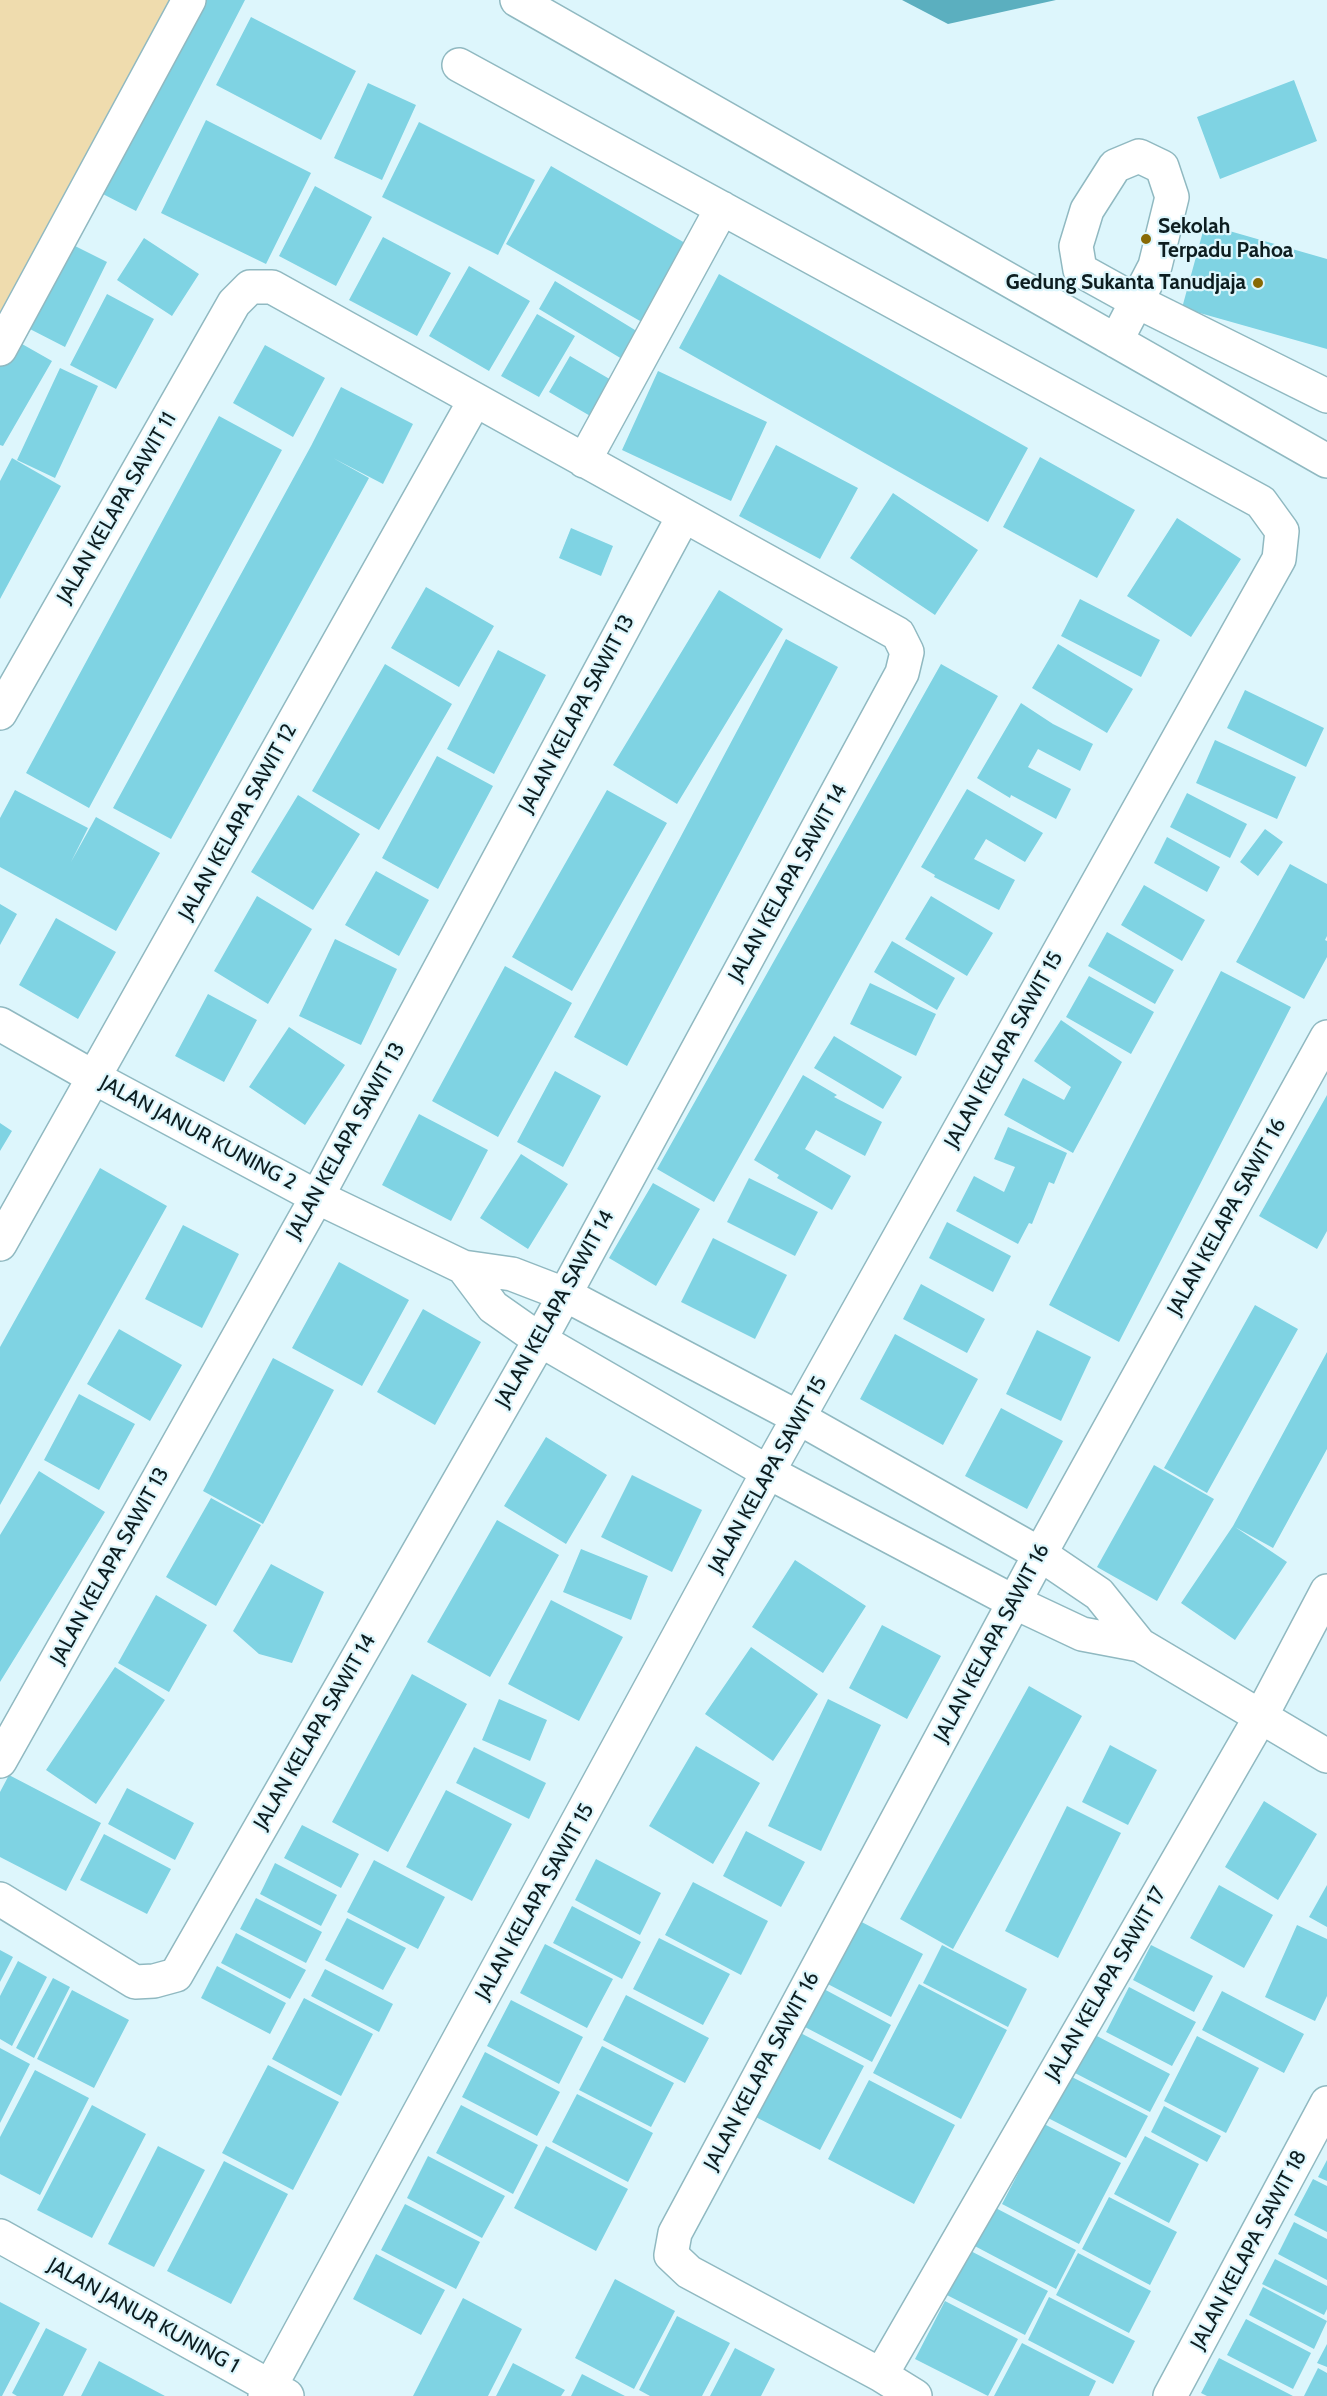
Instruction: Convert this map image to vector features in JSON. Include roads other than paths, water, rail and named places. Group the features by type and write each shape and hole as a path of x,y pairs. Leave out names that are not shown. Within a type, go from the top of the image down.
{"street":[{"path":"0,349 189,0"},
{"path":"517,0 1327,461"},
{"path":"459,64 722,208 584,461"},
{"name":"JALAN KELAPA SAWIT 15","path":"274,2393 768,1472 1279,559 1282,531 1261,502 722,208"},
{"name":"JALAN KELAPA SAWIT 11","path":"0,713 234,303 250,287 272,287 475,400"},
{"path":"1116,341 1136,301 1327,396"},
{"path":"475,400 683,517"},
{"name":"JALAN KELAPA SAWIT 12","path":"0,1244 475,400"},
{"name":"JALAN KELAPA SAWIT 14","path":"0,1899 135,1982 154,1981 176,1975 540,1340 902,673 907,652 898,634 683,517"},
{"name":"JALAN KELAPA SAWIT 13","path":"0,1761 317,1197 683,517"},
{"name":"JALAN JANUR KUNING 2","path":"0,1024 95,1078 317,1197 463,1267 512,1274 564,1294 799,1418 1040,1554 1099,1594 1140,1645 1327,1756"},
{"name":"JALAN KELAPA SAWIT 16","path":"881,2375 688,2272 671,2254 675,2233 1040,1554 1327,1037"},
{"name":"JALAN JANUR KUNING 2","path":"463,1267 493,1307 540,1340 768,1472 1014,1602 1082,1634 1140,1645"},
{"name":"JALAN KELAPA SAWIT 17","path":"881,2375 1260,1718 1327,1591"},
{"name":"JALAN KELAPA SAWIT 18","path":"1170,2396 1327,2103"},
{"name":"JALAN JANUR KUNING 1","path":"0,2236 274,2393"},
{"path":"881,2375 915,2396"}],"water":[{"path":"902,0 1056,0 948,24"}],"place":[{"name":"Sekolah Terpadu Pahoa","path":"1146,239"},
{"name":"Gedung Sukanta Tanudjaja","path":"1258,283"}]}
